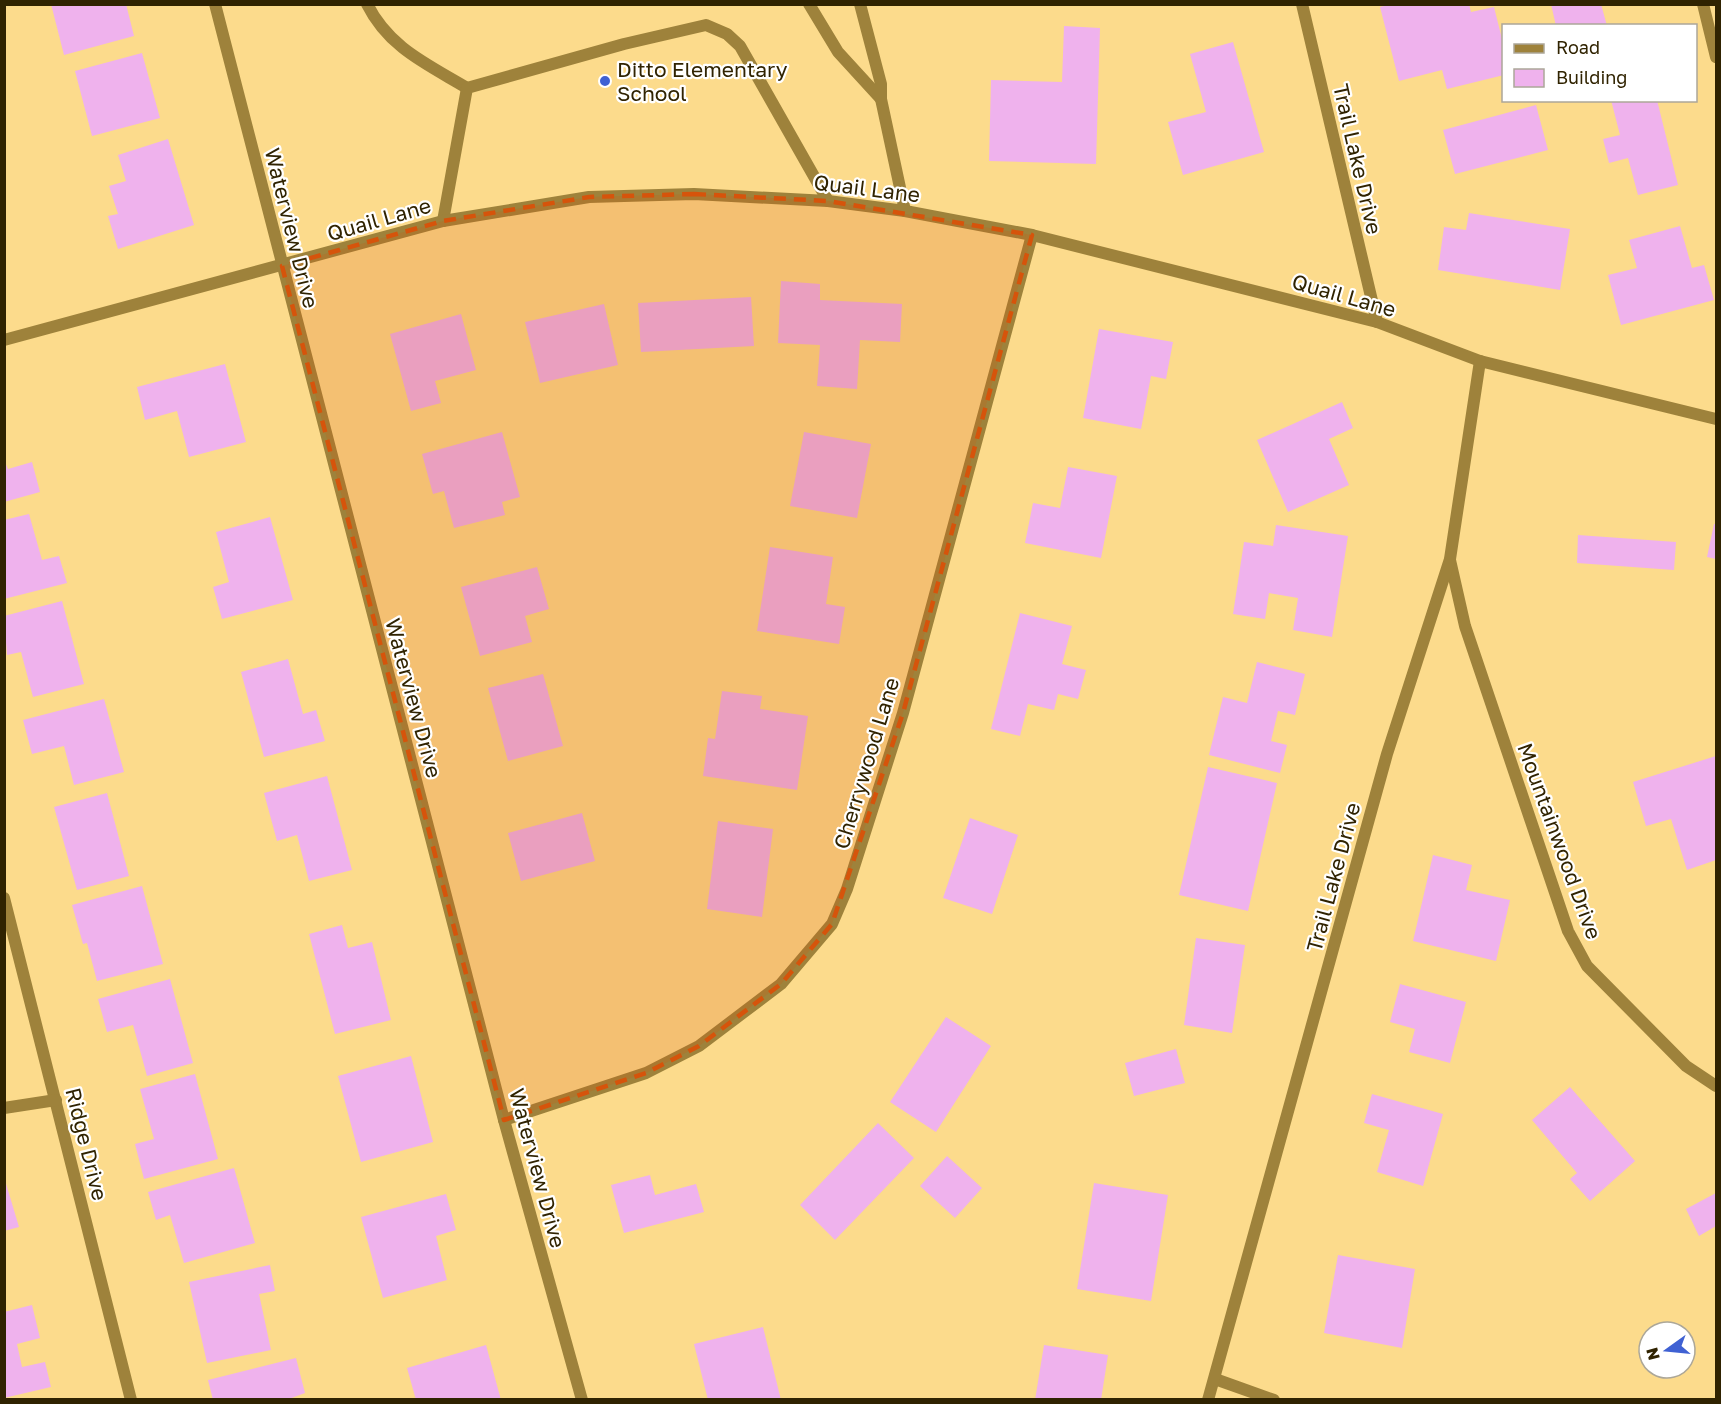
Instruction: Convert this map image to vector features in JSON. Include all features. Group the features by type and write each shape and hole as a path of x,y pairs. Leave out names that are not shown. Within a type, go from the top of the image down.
{"street":[{"name":"Waterview Drive","path":"216,4 504,1120 582,1400"},
{"path":"367,4 377,24 396,45 467,88 624,44 706,25 727,34 740,46 828,201"},
{"path":"809,4 838,52 881,99"},
{"path":"860,4 881,84 881,99 905,211"},
{"name":"Trail Lake Drive","path":"1302,4 1377,322"},
{"path":"1703,4 1716,57"},
{"path":"443,221 467,88"},
{"name":"Quail Lane","path":"4,340 443,221 589,197 694,194 828,201 905,211 1032,235 1377,322 1480,361 1716,419"},
{"name":"Cherrywood Lane","path":"504,1120 646,1073 699,1047 781,984 832,924 847,889 903,713 1032,235"},
{"name":"Trail Lake Drive","path":"1209,1400 1387,754 1450,559 1480,361"},
{"name":"Mountainwood Drive","path":"1450,559 1465,626 1568,931 1587,966 1686,1066 1716,1086"},
{"name":"Ridge Drive","path":"4,898 132,1400"},
{"path":"4,1108 56,1100"},
{"path":"1215,1379 1274,1400"}],"highlighted area":[{"path":"694,194 828,201 1032,235 903,713 832,924 781,984 699,1046 646,1073 504,1120 282,266 443,221 589,197"}],"building":[{"path":"51,4 126,4 134,36 64,55"},
{"path":"1392,4 1469,4 1471,12 1494,7 1502,39 1502,75 1447,89 1442,70 1399,81 1380,7"},
{"path":"1551,4 1601,4 1606,24 1556,24"},
{"path":"1064,26 1100,28 1096,164 989,161 991,80 1062,82"},
{"path":"1233,42 1264,152 1183,175 1168,122 1206,112 1190,54"},
{"path":"142,53 160,118 92,136 75,71"},
{"path":"1612,102 1657,102 1678,185 1638,195 1628,158 1609,163 1603,139 1620,135"},
{"path":"1536,105 1548,150 1455,174 1443,130"},
{"path":"168,139 194,225 118,249 108,216 118,214 109,186 126,181 118,155"},
{"path":"1469,213 1570,229 1560,290 1438,270 1444,227 1466,230"},
{"path":"1680,226 1692,268 1704,265 1714,300 1621,325 1608,275 1637,268 1629,240"},
{"path":"781,281 820,284 820,300 902,304 900,342 860,340 857,389 817,386 820,345 778,343"},
{"path":"751,297 754,346 641,352 638,303"},
{"path":"604,304 618,365 540,383 525,322"},
{"path":"461,314 476,370 435,381 441,403 411,411 390,334"},
{"path":"1099,329 1173,342 1166,379 1151,376 1141,429 1083,418"},
{"path":"225,364 246,442 189,457 177,411 145,420 137,387"},
{"path":"1342,402 1353,428 1329,439 1349,485 1288,512 1257,440"},
{"path":"502,432 520,497 502,502 505,515 454,528 444,491 433,494 422,454"},
{"path":"804,432 871,444 857,518 790,506"},
{"path":"4,460 8,469 32,462 40,492 4,502"},
{"path":"1068,467 1117,476 1101,558 1025,543 1033,503 1060,508"},
{"path":"29,514 42,560 59,556 67,583 4,599 4,520"},
{"path":"270,517 293,600 222,619 213,587 229,582 216,532"},
{"path":"1714,524 1716,524 1716,559 1707,557"},
{"path":"1276,525 1348,536 1332,637 1293,630 1298,598 1269,593 1265,619 1233,614 1244,542 1273,546"},
{"path":"1578,535 1676,542 1674,570 1577,563"},
{"path":"770,547 833,557 826,604 845,607 839,644 757,631"},
{"path":"537,567 549,609 525,616 532,642 480,656 461,587"},
{"path":"62,601 84,684 33,697 21,652 7,655 4,616"},
{"path":"1020,613 1072,626 1062,664 1086,670 1078,699 1058,694 1054,710 1028,704 1020,736 991,729"},
{"path":"288,659 303,714 316,710 325,741 264,757 241,672"},
{"path":"1257,662 1305,674 1295,715 1278,711 1271,741 1287,745 1280,773 1209,755 1223,697 1247,703"},
{"path":"543,674 563,746 508,761 488,688"},
{"path":"722,691 762,696 760,709 808,716 797,790 703,776 708,738 715,739"},
{"path":"104,699 124,772 74,785 64,746 32,754 23,720"},
{"path":"1716,756 1716,860 1687,870 1671,819 1646,826 1633,782"},
{"path":"1208,767 1277,783 1248,911 1179,895"},
{"path":"327,776 352,870 309,881 297,835 277,841 264,793"},
{"path":"107,793 129,876 77,890 54,807"},
{"path":"582,813 595,861 521,881 508,833"},
{"path":"970,818 1018,835 992,914 943,898"},
{"path":"718,821 773,829 762,917 707,909"},
{"path":"1433,855 1472,865 1466,890 1510,900 1496,961 1413,941"},
{"path":"142,886 163,964 97,981 87,943 83,944 72,905"},
{"path":"342,925 348,948 372,942 391,1020 335,1034 309,934"},
{"path":"1196,938 1245,945 1232,1033 1184,1025"},
{"path":"170,979 193,1063 147,1076 133,1025 107,1032 98,999"},
{"path":"1400,984 1466,1002 1450,1063 1409,1052 1415,1029 1390,1022"},
{"path":"946,1017 991,1046 936,1132 890,1102"},
{"path":"1176,1049 1185,1083 1134,1096 1125,1063"},
{"path":"411,1056 433,1142 361,1162 338,1076"},
{"path":"195,1074 218,1159 144,1179 135,1144 154,1139 140,1089"},
{"path":"1570,1087 1635,1161 1590,1201 1570,1179 1577,1173 1532,1120"},
{"path":"1372,1094 1443,1114 1423,1186 1377,1172 1389,1130 1364,1123"},
{"path":"878,1123 914,1158 835,1240 800,1205"},
{"path":"947,1156 982,1188 955,1218 920,1186"},
{"path":"234,1168 255,1243 184,1263 170,1215 156,1220 148,1192"},
{"path":"650,1175 655,1195 696,1184 704,1212 624,1233 611,1185"},
{"path":"4,1177 19,1227 4,1231"},
{"path":"1094,1183 1168,1195 1151,1301 1077,1289"},
{"path":"1716,1193 1716,1226 1699,1236 1686,1209"},
{"path":"446,1194 456,1230 436,1236 447,1280 383,1298 361,1217"},
{"path":"1338,1255 1415,1269 1402,1348 1324,1333"},
{"path":"270,1265 275,1291 259,1294 271,1350 207,1363 189,1282"},
{"path":"32,1305 40,1338 17,1344 22,1367 45,1362 51,1387 4,1398 4,1312"},
{"path":"763,1327 781,1400 708,1400 694,1344"},
{"path":"486,1345 501,1400 416,1400 407,1368"},
{"path":"1044,1345 1108,1355 1101,1400 1035,1400"},
{"path":"296,1358 305,1393 286,1400 213,1400 208,1380"}],"place":[{"name":"Ditto Elementary School","path":"605,81"}]}
